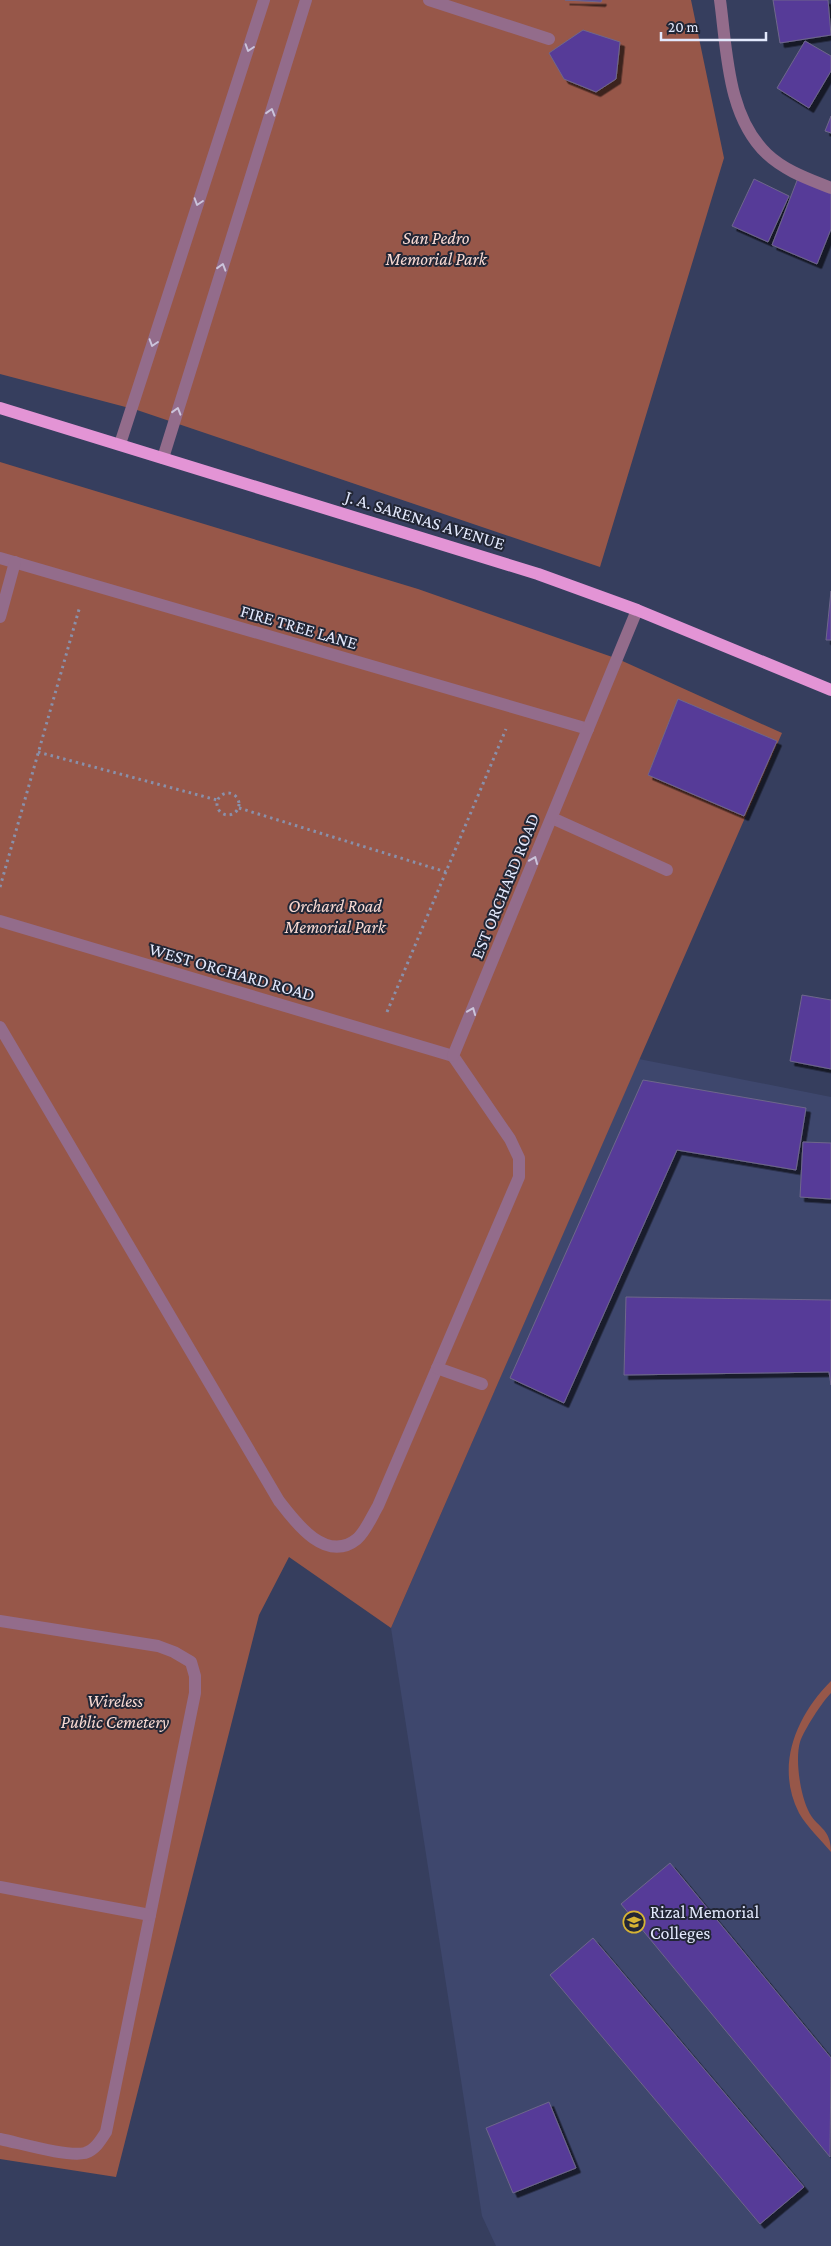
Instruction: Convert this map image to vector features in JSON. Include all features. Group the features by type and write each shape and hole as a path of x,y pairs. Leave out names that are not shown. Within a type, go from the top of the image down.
{"main road":[{"name":"J. A. SARENAS AVENUE","path":"0,408 538,574 637,610 831,690"}],"street":[{"path":"120,444 264,0"},
{"path":"163,458 306,0"},
{"path":"429,0 550,39"},
{"path":"720,0 730,74 741,115 753,138 768,155 791,171 831,188"},
{"name":"FIRE TREE LANE","path":"0,558 588,729"},
{"path":"0,617 15,562"},
{"name":"EST ORCHARD ROAD","path":"454,1056 637,610"},
{"path":"552,818 667,870"},
{"name":"WEST ORCHARD ROAD","path":"0,921 454,1056"},
{"path":"0,1028 279,1501 298,1526 311,1538 331,1545 344,1545 357,1539 378,1506 519,1176 518,1158 510,1139 454,1056"},
{"path":"437,1368 482,1384"},
{"path":"0,1621 158,1646 174,1652 191,1662 195,1676 195,1693 106,2132 97,2145 86,2153 72,2154 0,2139"},
{"path":"0,1887 150,1915"}],"path":[{"path":"0,887 86,583"},
{"path":"378,1033 515,708"},
{"path":"38,752 217,800"},
{"path":"222,794 233,794 238,800 239,808 233,814 226,815 218,811 217,800 222,794"},
{"path":"239,808 446,872"}],"shaded area":[{"name":"Rizal Memorial Colleges","path":"639,1059 831,1097 831,2246 496,2246 482,2216 391,1628"}],"green space":[{"name":"San Pedro Memorial Park","path":"0,0 691,0 724,158 600,567 137,410 0,374"},
{"name":"Orchard Road Memorial Park","path":"0,462 418,589 618,659 782,733 391,1628 289,1557 259,1615 116,2177 0,2159"},
{"path":"831,1681 831,1693 818,1709 805,1731 800,1742 798,1757 799,1776 805,1803 811,1816 829,1837 831,1852 799,1813 792,1795 789,1760 799,1726 808,1710"}],"building":[{"path":"565,0 602,0 601,2"},
{"path":"773,0 828,0 831,35 780,43"},
{"path":"583,30 620,42 616,79 596,92 564,79 549,53"},
{"path":"805,41 831,56 831,71 809,108 777,88"},
{"path":"831,116 831,133 825,131"},
{"path":"798,178 831,191 831,229 817,264 772,245"},
{"path":"754,179 789,196 768,242 732,226"},
{"path":"831,591 831,640 826,640"},
{"path":"678,699 777,741 744,816 648,775"},
{"path":"802,995 831,1000 831,1069 790,1061"},
{"path":"643,1080 806,1108 796,1170 677,1150 564,1403 510,1378"},
{"path":"803,1142 831,1143 831,1199 800,1197"},
{"path":"626,1297 831,1300 831,1385 829,1372 624,1375"},
{"path":"670,1863 831,2058 830,2157 621,1904"},
{"path":"593,1938 804,2187 760,2224 550,1975"},
{"path":"549,2102 576,2168 513,2193 486,2128"}],"place":[{"name":"Rizal Memorial Colleges","path":"634,1922"}],"park label":[{"name":"Wireless Public Cemetery","path":"115,1711"}]}
